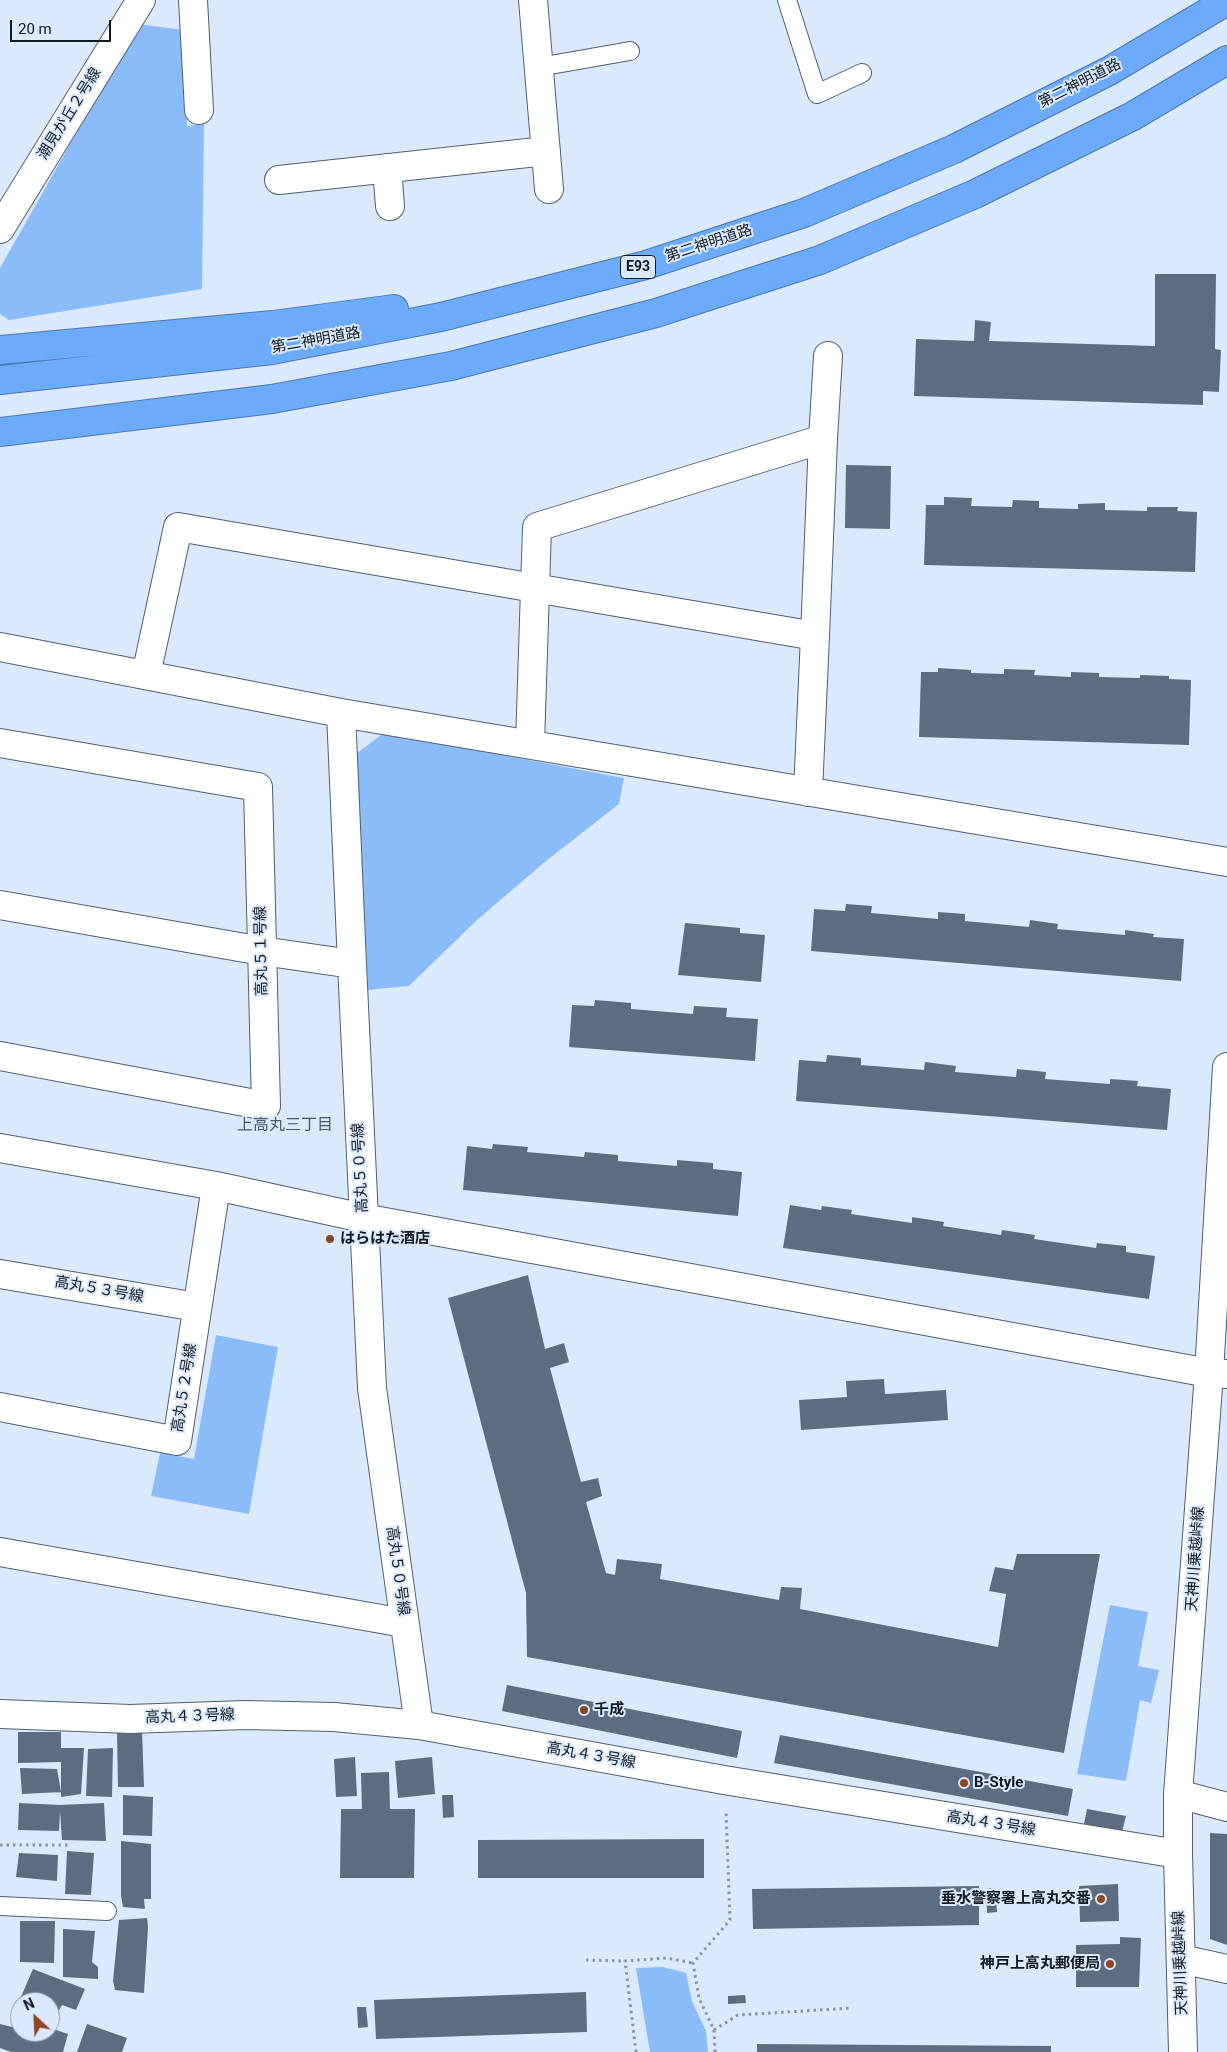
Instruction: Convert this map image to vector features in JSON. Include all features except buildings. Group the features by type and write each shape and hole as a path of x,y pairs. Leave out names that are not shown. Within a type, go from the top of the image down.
{"highway":[{"name":"第二神明道路","path":"0,380 272,350 441,317 646,265 804,213 954,149 1110,71 1227,1"},
{"path":"0,432 281,397 451,366 656,313 820,260 976,194 1133,116 1227,60"},
{"path":"0,350 283,324 456,300 646,265"}],"street":[{"name":"潮見が丘２号線","path":"0,229 140,0"},
{"path":"193,0 199,110"},
{"path":"533,0 549,189"},
{"path":"279,180 546,151"},
{"path":"387,168 390,206"},
{"path":"808,792 828,356"},
{"path":"530,744 537,527 823,439"},
{"path":"146,676 178,527 815,636"},
{"path":"0,647 340,713 1227,862"},
{"name":"高丸５０号線","path":"340,713 372,1388 419,1725"},
{"name":"高丸５１号線","path":"0,743 258,787 266,1106 0,1056"},
{"path":"0,905 262,951 352,964"},
{"name":"天神川乗越峠線","path":"1183,2052 1178,1794 1218,1373 1227,1067"},
{"path":"0,1148 216,1186 363,1218 1218,1373"},
{"name":"高丸５２号線","path":"0,1408 177,1441 216,1186"},
{"name":"高丸５３号線","path":"0,1274 197,1307"},
{"path":"0,1552 404,1623"},
{"name":"高丸４３号線","path":"0,1714 130,1719 245,1715 334,1718 419,1725 724,1780 1178,1854"},
{"path":"1178,1794 1227,1807"},
{"path":"1180,1958 1227,1969"}],"lane":[{"path":"787,0 818,94 862,73"},
{"path":"539,67 630,51"},
{"path":"0,1906 107,1911"}],"path":[{"path":"693,1963 730,1920 724,1780"},
{"path":"0,1845 70,1845"},
{"path":"586,1960 625,1961 666,1958 693,1963"},
{"path":"625,1961 636,2052"},
{"path":"693,1963 699,1998 714,2030 715,2052"},
{"path":"714,2030 738,2015 852,2008"}],"shaded area":[{"path":"138,24 184,30 187,126 204,124 202,289 9,320 0,314 0,268"},
{"path":"384,733 624,778 619,804 546,861 477,920 409,986 368,990 357,753"},
{"path":"216,1335 278,1347 249,1514 151,1496 160,1453 194,1459"},
{"path":"1110,1605 1148,1612 1138,1666 1159,1670 1151,1703 1140,1700 1126,1781 1077,1774"},
{"path":"663,1967 686,1973 692,2001 706,2031 708,2052 650,2052 636,1968"}],"place":[{"name":"はらはた酒店","path":"330,1239"},
{"name":"千成","path":"584,1710"},
{"name":"B-Style","path":"964,1783"},
{"name":"垂水警察署上高丸交番","path":"1101,1899"},
{"name":"神戸上高丸郵便局","path":"1110,1964"}],"district":[{"name":"上高丸三丁目","path":"285,1126"}]}
